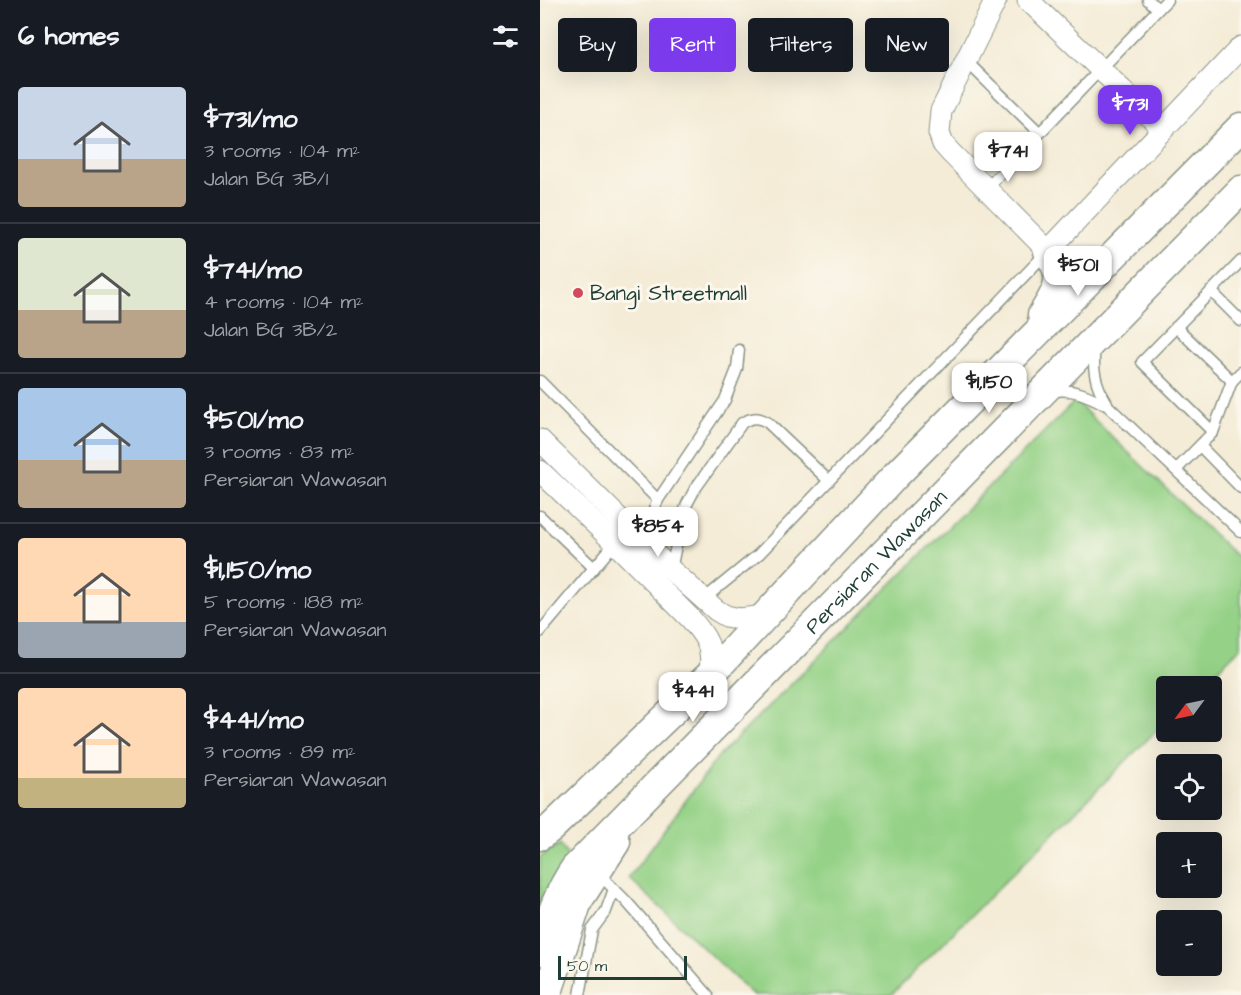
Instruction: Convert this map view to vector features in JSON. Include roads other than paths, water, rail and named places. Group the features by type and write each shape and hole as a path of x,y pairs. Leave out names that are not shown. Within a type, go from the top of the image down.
{"main road":[{"name":"Persiaran Wawasan","path":"544,831 710,675 896,475 1241,127"},
{"name":"Persiaran Wawasan","path":"540,951 553,909 574,868 1241,190"},
{"path":"1029,340 1059,283 1058,272 1048,251"},
{"path":"547,995 578,901 606,881 615,845 640,801"}],"street":[{"path":"996,0 941,111 939,133 943,144 950,152 1048,251 1241,47"},
{"path":"1028,0 1163,129"},
{"path":"540,440 671,570 716,610 726,616 740,619 765,616"},
{"path":"540,471 690,618 706,639 711,655 710,675"}],"lane":[{"path":"1148,0 1158,9"},
{"path":"986,189 1167,0"},
{"path":"965,60 1040,133"},
{"path":"704,599 759,554 1048,251"},
{"path":"1213,432 1142,362 1241,261"},
{"path":"1211,291 1241,321"},
{"path":"1176,327 1232,381"},
{"path":"1096,339 1093,358 1094,374 1108,406"},
{"path":"641,540 658,500 725,400 737,369 739,350"},
{"path":"1176,470 1213,432 1232,381 1241,372"},
{"path":"540,381 658,500"},
{"path":"1042,394 1059,390 1076,392 1093,397 1108,406 1241,532"},
{"path":"671,570 681,521 687,504 695,489 742,423 750,418 759,418 767,422 828,482"},
{"path":"1200,446 1241,488"},
{"path":"540,516 594,568"},
{"path":"540,632 615,543"},
{"path":"606,881 708,995"},
{"path":"606,881 606,911"},
{"path":"580,995 592,930 606,911 626,902"}],"place":[{"name":"Bangi Streetmall","path":"578,293"}]}
